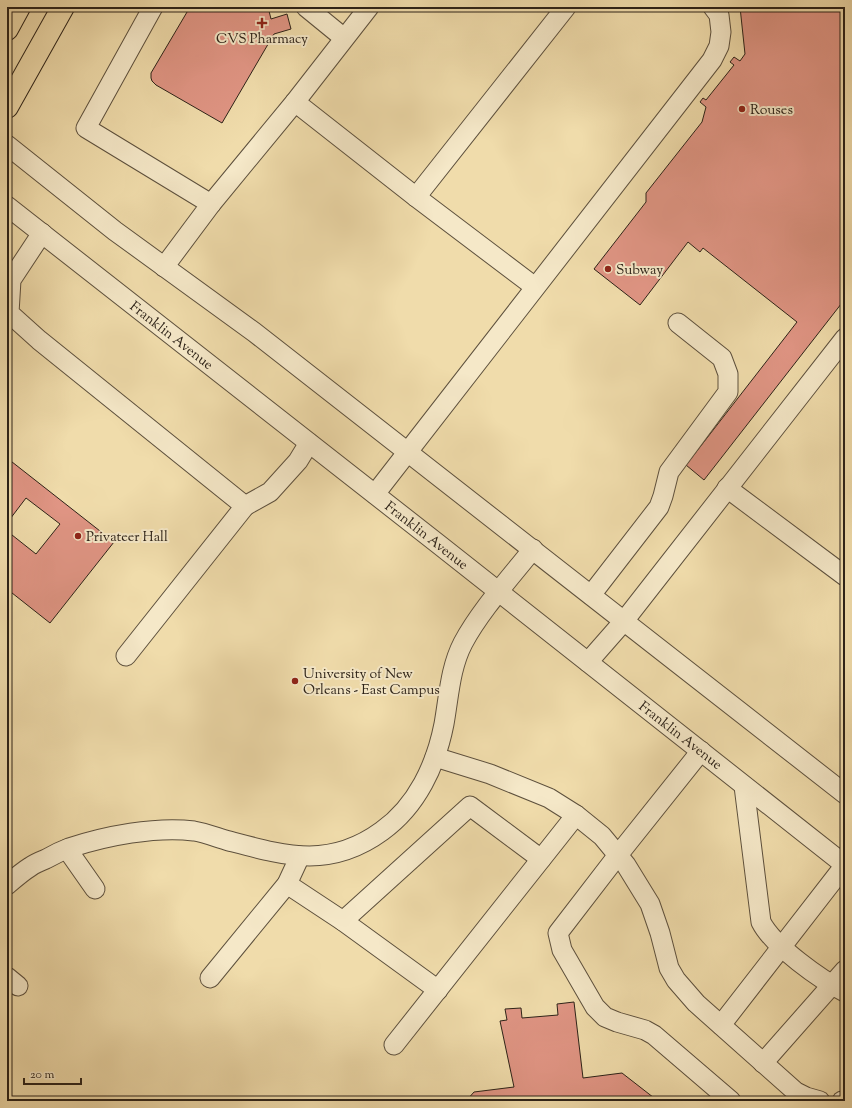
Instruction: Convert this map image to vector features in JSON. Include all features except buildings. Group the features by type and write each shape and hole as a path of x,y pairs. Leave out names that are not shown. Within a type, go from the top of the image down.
{"main road":[{"path":"7,29 19,7"},
{"path":"7,108 63,7"}],"street":[{"path":"153,7 86,128 211,204"},
{"path":"306,7 344,38"},
{"path":"416,197 566,7"},
{"path":"375,494 712,60 719,46 721,32 719,14 713,7"},
{"path":"164,267 211,204 295,102 366,9"},
{"path":"295,102 416,197 535,287"},
{"path":"7,145 115,231 254,332 845,794"},
{"name":"Franklin Avenue","path":"7,206 845,865"},
{"path":"42,233 11,280 9,313 39,340 245,506"},
{"path":"591,595 659,507 669,472 728,392 728,374 722,358 678,323"},
{"path":"588,662 624,621 845,338"},
{"path":"126,656 245,506 270,492 298,461 309,443"},
{"path":"727,488 845,576"},
{"path":"7,885 30,866 67,849 98,840 145,832 168,830 195,832 285,854 310,857 337,853 356,846 382,831 408,806 427,779 444,725 450,684 456,660 463,642 486,608 533,550"},
{"path":"701,751 558,933 562,950 595,1007 604,1017 645,1030 654,1035 731,1101"},
{"path":"435,757 490,774 548,798 576,815 602,836 626,865 650,904 660,933 669,968 676,980 696,1003 796,1092 820,1101"},
{"path":"744,786 761,922 765,931 781,947 838,989"},
{"path":"343,921 470,806 541,859"},
{"path":"394,1044 576,815"},
{"path":"67,849 95,889"},
{"path":"210,978 287,884 300,856"},
{"path":"720,1025 845,865"},
{"path":"287,884 343,921 438,990"},
{"path":"763,1063 838,989 845,970"}],"place":[{"name":"CVS Pharmacy","path":"262,23"},
{"name":"Rouses","path":"742,109"},
{"name":"Subway","path":"608,269"},
{"name":"Privateer Hall","path":"78,536"},
{"name":"University of New Orleans - East Campus","path":"295,681"}]}
